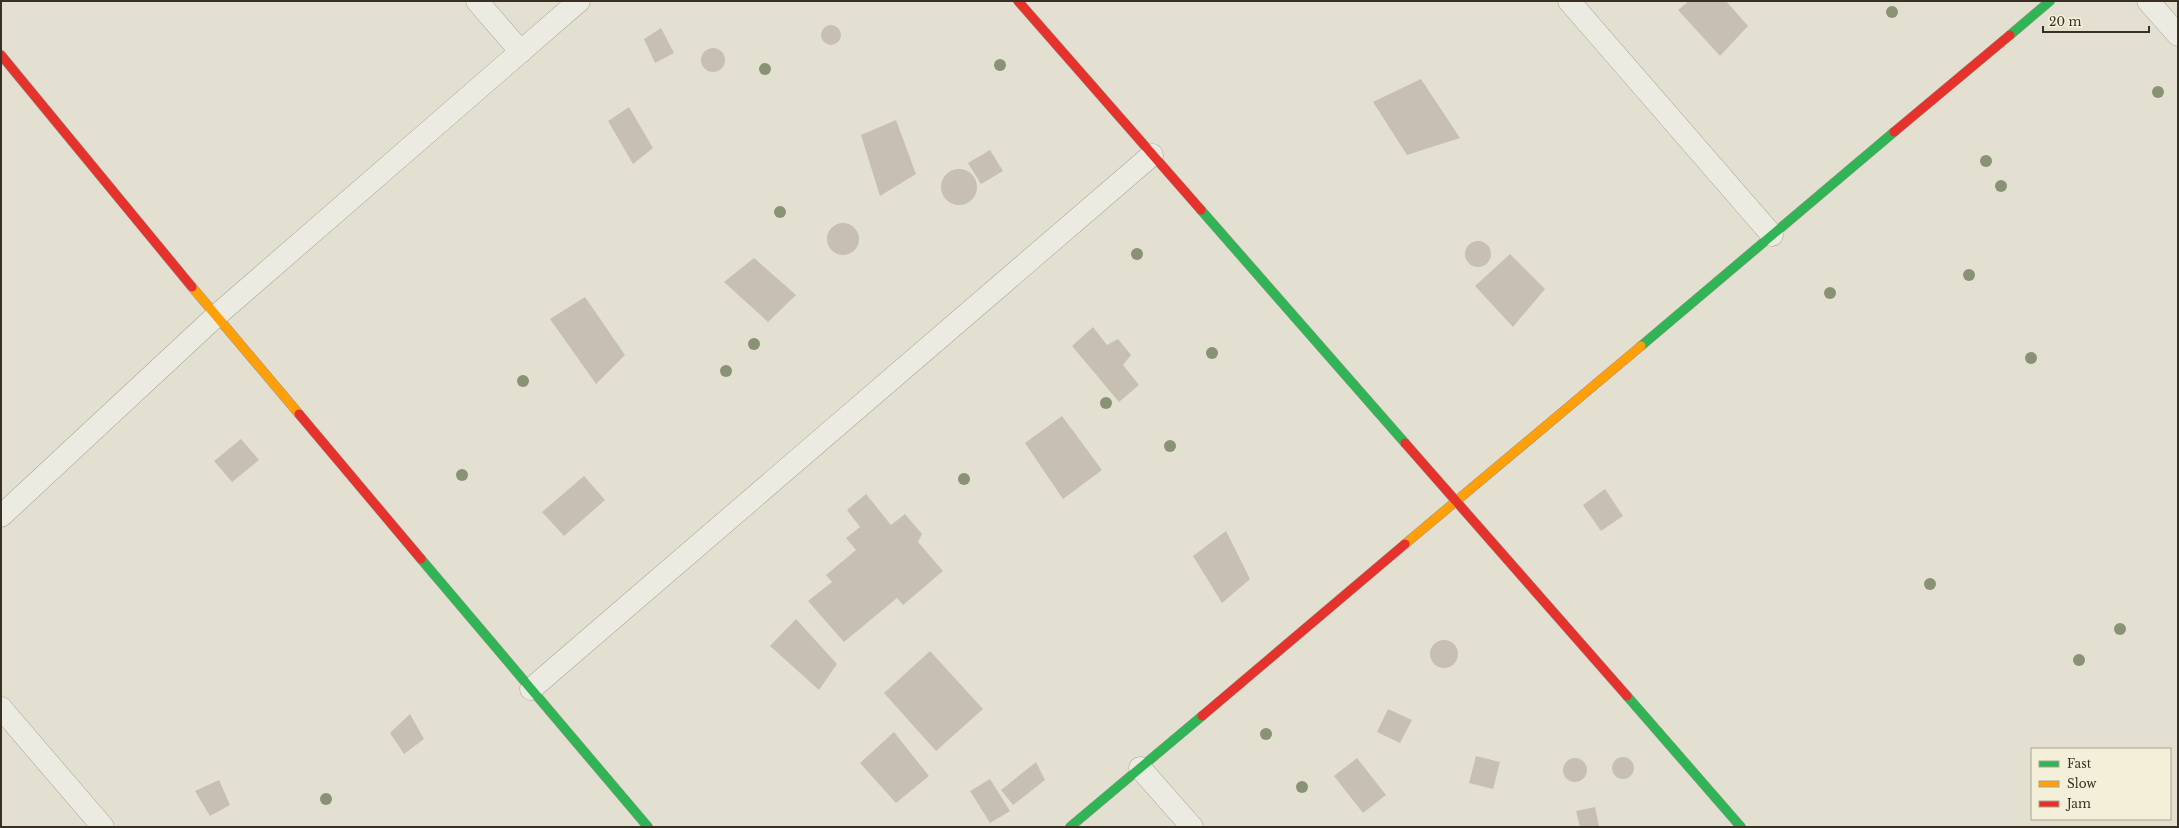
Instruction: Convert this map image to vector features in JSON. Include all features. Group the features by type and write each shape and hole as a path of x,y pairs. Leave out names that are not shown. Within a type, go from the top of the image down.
{"street":[{"path":"477,1 521,52"},
{"path":"1,516 216,316 580,1"},
{"path":"1018,1 1741,827"},
{"path":"1569,1 1772,235"},
{"path":"1070,827 2050,1"},
{"path":"2148,1 2178,35"},
{"path":"1,55 216,316 648,827"},
{"path":"531,689 1152,155"},
{"path":"1,708 103,827"},
{"path":"1140,768 1192,827"}],"building":[{"path":"1689,1 1726,1 1748,26 1720,56 1678,10"},
{"path":"831,25 838,28 841,35 838,42 831,45 824,42 821,35 824,28"},
{"path":"661,28 674,53 655,63 644,39"},
{"path":"713,48 721,52 725,60 721,68 713,72 705,68 701,60 705,52"},
{"path":"1421,79 1460,138 1407,155 1373,102"},
{"path":"629,107 653,148 633,164 608,121"},
{"path":"896,120 916,174 880,196 861,135"},
{"path":"990,150 1003,171 981,184 968,163"},
{"path":"963,169 972,174 976,180 976,194 972,200 963,205 955,205 946,200 942,194 941,183 946,174 952,170"},
{"path":"840,223 846,223 856,230 859,239 858,245 852,252 846,255 840,255 830,248 827,242 827,236 834,226"},
{"path":"1478,241 1487,245 1491,254 1487,263 1478,267 1469,263 1465,254 1469,245"},
{"path":"1510,254 1545,289 1513,327 1475,286"},
{"path":"754,258 796,295 768,322 724,282"},
{"path":"585,297 625,355 596,384 550,319"},
{"path":"1093,327 1107,345 1118,339 1131,355 1123,365 1139,385 1119,402 1072,346"},
{"path":"1062,416 1102,470 1063,499 1025,443"},
{"path":"241,439 259,460 232,482 214,461"},
{"path":"584,476 605,500 564,536 542,512"},
{"path":"1605,489 1623,516 1601,531 1583,505"},
{"path":"866,494 891,525 905,514 922,534 918,542 943,571 903,605 897,598 844,642 808,601 832,582 826,575 856,550 846,538 860,527 847,510"},
{"path":"1226,531 1250,579 1222,603 1193,556"},
{"path":"796,619 837,664 819,690 770,646"},
{"path":"1444,640 1450,641 1454,644 1457,648 1457,660 1454,664 1450,667 1444,668 1438,667 1434,664 1431,660 1430,654 1431,648 1434,644 1438,641"},
{"path":"930,651 983,709 936,751 884,693"},
{"path":"1388,709 1412,720 1400,743 1377,732"},
{"path":"410,714 424,739 404,754 390,733"},
{"path":"894,732 929,776 896,803 860,763"},
{"path":"1476,756 1500,762 1493,789 1469,783"},
{"path":"1619,757 1627,757 1634,764 1634,772 1627,779 1619,779 1612,772 1612,764"},
{"path":"1357,758 1386,795 1363,813 1334,776"},
{"path":"1575,758 1584,761 1587,770 1584,779 1575,782 1566,779 1563,770 1566,761"},
{"path":"1036,762 1045,780 1013,805 1001,790"},
{"path":"990,779 1010,811 990,823 970,791"},
{"path":"219,780 230,805 210,816 195,791"},
{"path":"1595,807 1599,826 1580,827 1576,811"}],"traffic: fast":[{"path":"2010,35 2050,1"},
{"path":"1641,346 1894,132"},
{"path":"1201,210 1405,443"},
{"path":"421,559 648,827"},
{"path":"1627,696 1741,827"},
{"path":"1070,827 1202,716"}],"traffic: slow":[{"path":"192,287 299,414"},
{"path":"1405,544 1641,346"}],"traffic: jam":[{"path":"1018,1 1201,210"},
{"path":"1894,132 2010,35"},
{"path":"1,55 192,287"},
{"path":"299,414 421,559"},
{"path":"1405,443 1627,696"},
{"path":"1202,716 1405,544"}]}
